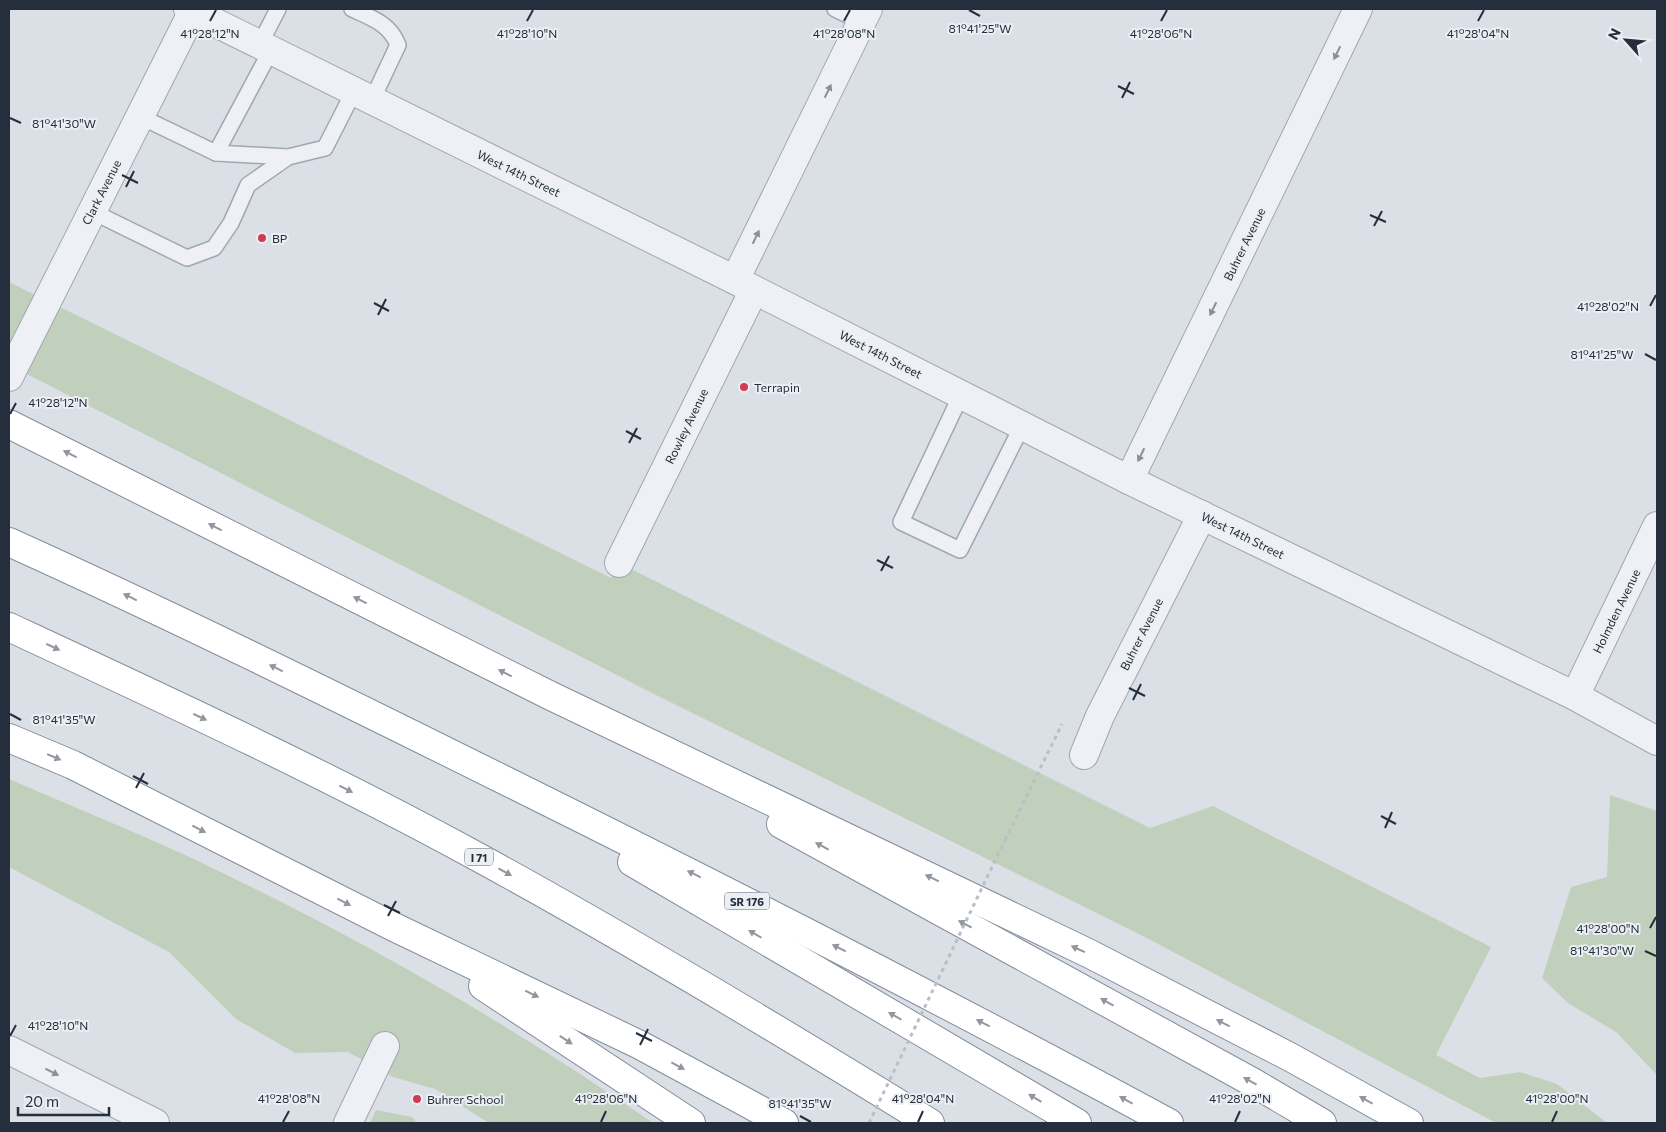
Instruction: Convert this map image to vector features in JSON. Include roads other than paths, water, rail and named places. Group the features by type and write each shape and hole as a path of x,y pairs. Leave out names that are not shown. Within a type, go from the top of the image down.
{"highway":[{"path":"9,424 549,695 1088,953 1290,1057 1409,1123"},
{"path":"9,542 124,594 320,689 540,809 1077,1123"},
{"name":"I 71","path":"9,627 297,763 475,855 645,951 930,1123"},
{"name":"SR 176","path":"320,689 742,898 1020,1042 1169,1123"},
{"path":"549,695 1194,1050 1322,1123"},
{"path":"9,738 73,766 394,927 640,1045 784,1123"},
{"path":"394,927 691,1123"}],"street":[{"name":"West 14th Street","path":"192,9 1129,480 1575,696 1657,741"},
{"name":"Clark Avenue","path":"9,377 192,9"},
{"name":"Buhrer Avenue","path":"1129,480 1358,9"},
{"name":"Rowley Avenue","path":"619,563 865,16"},
{"name":"Buhrer Avenue","path":"1084,754 1100,716 1202,515"},
{"name":"Holmden Avenue","path":"1575,696 1657,526"},
{"name":"West 14th Street","path":"1575,696 1657,721"},
{"path":"348,1123 385,1046"},
{"path":"9,1050 155,1123"}],"lane":[{"path":"216,153 265,47 278,9"},
{"path":"139,116 216,153 288,157 325,148 398,45 394,34 382,23 352,9"},
{"path":"835,9 865,16"},
{"path":"90,211 187,258 214,248 231,223 248,186 288,157"},
{"path":"961,395 901,522 960,550 1022,426"}],"place":[{"name":"BP","path":"262,238"},
{"name":"Terrapin","path":"744,387"},
{"name":"Buhrer School","path":"417,1099"}]}
